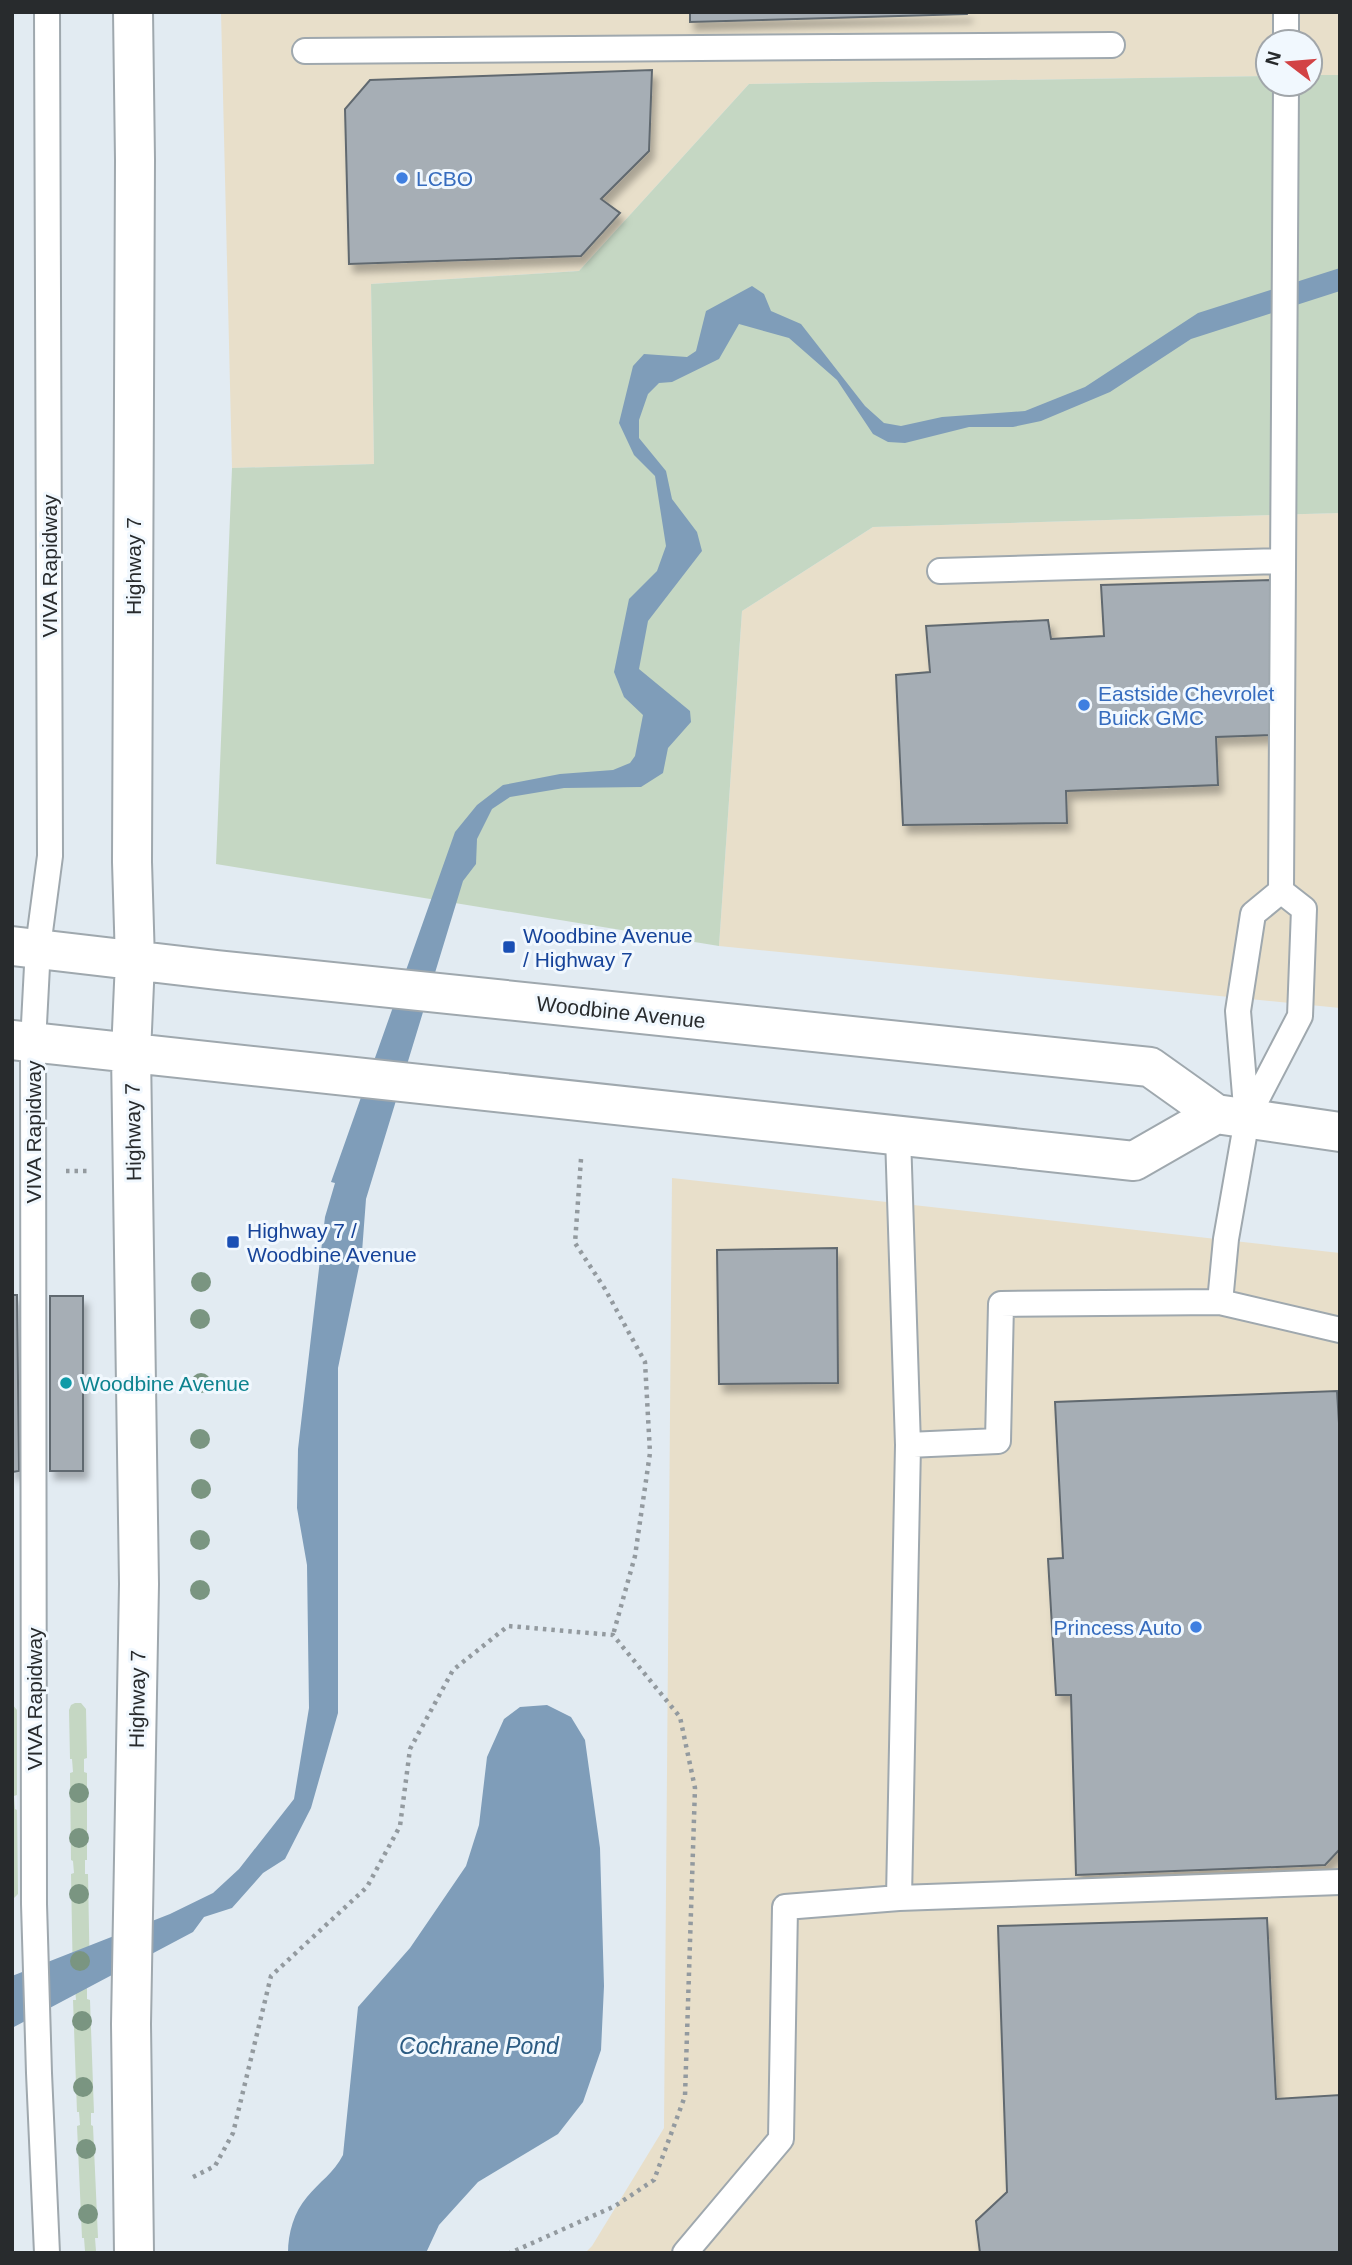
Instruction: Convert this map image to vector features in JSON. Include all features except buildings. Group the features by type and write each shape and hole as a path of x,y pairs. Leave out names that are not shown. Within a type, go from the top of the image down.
{"main road":[{"name":"Highway 7","path":"133,12 135,160 132,862 135,961 131,1053 139,1584 131,2024 134,2253"},
{"name":"Woodbine Avenue","path":"25,946 135,961 1150,1067 1231,1116 1340,1132"},
{"path":"22,1041 1134,1161 1231,1116"}],"lane":[{"name":"VIVA Rapidway","path":"47,12 50,856 25,946 22,1041 34,1904 47,2253"},
{"path":"305,51 1112,45"},
{"path":"1282,891 1286,98"},
{"path":"940,571 1283,561"},
{"path":"1231,1116 1300,1016 1304,909 1282,891"},
{"path":"1220,1302 1240,997 1253,914 1282,891"},
{"path":"898,1136 908,1445 899,1898"},
{"path":"908,1445 998,1441 1001,1304 1220,1302 1340,1330"},
{"path":"685,2253 781,2139 785,1908 899,1898 1340,1882"}],"path":[{"path":"581,1159 575,1243 605,1289 645,1362 650,1453 635,1556 613,1635"},
{"path":"65,1171 89,1171"},
{"path":"193,2177 215,2166 233,2133 271,1976 367,1887 400,1826 410,1749 453,1670 508,1626 613,1635 680,1717 695,1788 685,2096 654,2180 615,2206 510,2253"}],"shaded area":[{"path":"221,12 1340,12 1340,75 1324,75 1324,28 1254,28 1254,76 749,84 579,271 371,284 374,464 232,468"},
{"path":"1340,513 1340,1008 719,946 742,611 873,527"},
{"path":"672,1178 1340,1253 1340,2253 585,2253 592,2246 664,2128"}],"green space":[{"path":"1324,75 1340,75 1340,513 873,527 742,611 719,946 216,864 232,468 374,464 371,284 579,271 749,84 1254,76 1254,98 1324,98"},
{"path":"75,1703 81,1703 86,1709 85,1874 88,1874 90,1986 87,1987 87,1999 90,2000 94,2113 91,2113 91,2125 98,2238 95,2238 98,2253 82,2252 85,2251 82,2238 77,2126 80,2125 77,2112 71,1874 74,1873 71,1860 70,1773 73,1772 70,1759 69,1710"},
{"path":"12,1704 17,1710 17,1795 14,1796 17,1810 18,1894 13,1899"}],"water":[{"path":"1340,268 1340,291 1191,339 1110,392 1041,421 1013,427 969,427 905,443 888,442 873,434 837,380 789,338 739,324 719,359 672,382 659,383 648,394 639,420 639,438 666,471 672,499 697,532 702,551 648,621 639,669 690,711 691,722 668,748 663,773 641,787 564,788 510,797 492,809 477,839 476,864 463,881 366,1199 362,1252 338,1368 338,1713 311,1808 285,1859 263,1873 232,1908 204,1917 193,1932 12,2028 12,1976 170,1914 213,1893 239,1869 294,1799 309,1708 307,1565 297,1508 298,1449 325,1217 335,1183 331,1182 455,832 477,805 503,785 560,774 613,770 630,763 635,756 643,715 624,697 614,672 629,599 657,571 666,546 655,476 634,455 619,423 633,366 644,354 687,357 696,351 706,311 752,286 764,294 771,311 801,324 865,406 884,423 901,426 942,417 1025,411 1085,387 1198,313"},
{"name":"Cochrane Pond","path":"547,1705 571,1717 585,1740 600,1848 604,1986 601,2050 583,2102 558,2134 478,2182 439,2225 426,2253 288,2253 291,2230 302,2203 343,2155 358,2007 410,1948 466,1866 479,1825 487,1757 504,1719 520,1707"}],"place":[{"name":"LCBO","path":"402,178"},
{"name":"Eastside Chevrolet Buick GMC","path":"1084,705"},
{"name":"Woodbine Avenue / Highway 7","path":"509,947"},
{"name":"Highway 7 / Woodbine Avenue","path":"233,1242"},
{"name":"Woodbine Avenue","path":"66,1383"},
{"name":"Princess Auto","path":"1196,1627"}]}
